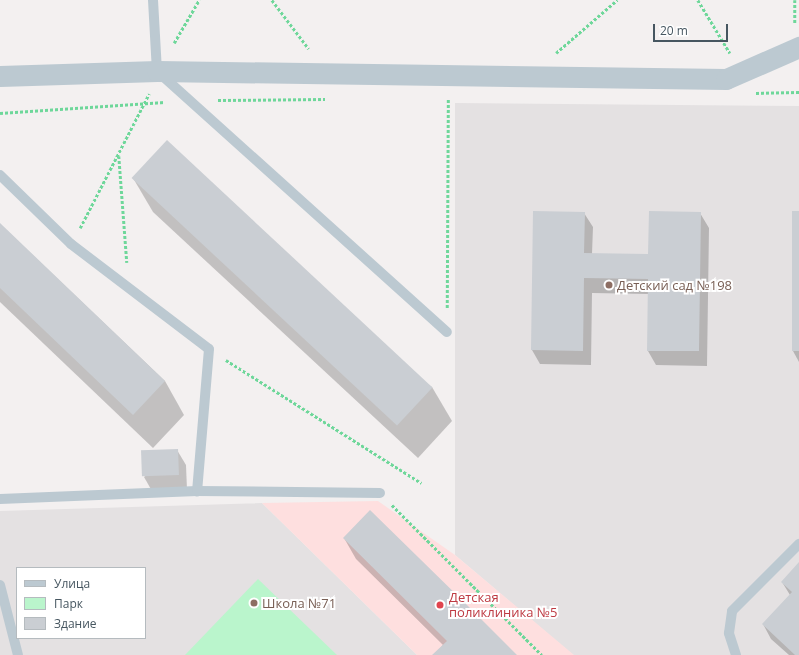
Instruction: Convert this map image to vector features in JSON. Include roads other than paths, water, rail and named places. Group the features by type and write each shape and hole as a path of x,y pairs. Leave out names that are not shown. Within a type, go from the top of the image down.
{"street":[{"path":"0,76 157,71 726,79 799,47"}],"lane":[{"path":"153,0 157,71 447,332"},
{"path":"0,175 72,244 209,349 197,491"},
{"path":"0,499 197,491 380,493"},
{"path":"736,655 729,633 732,611 799,544"},
{"path":"0,585 18,655"}],"place":[{"name":"Детский сад №198","path":"609,285"},
{"name":"Школа №71","path":"254,603"},
{"name":"Детская поликлиника №5","path":"440,605"}]}
